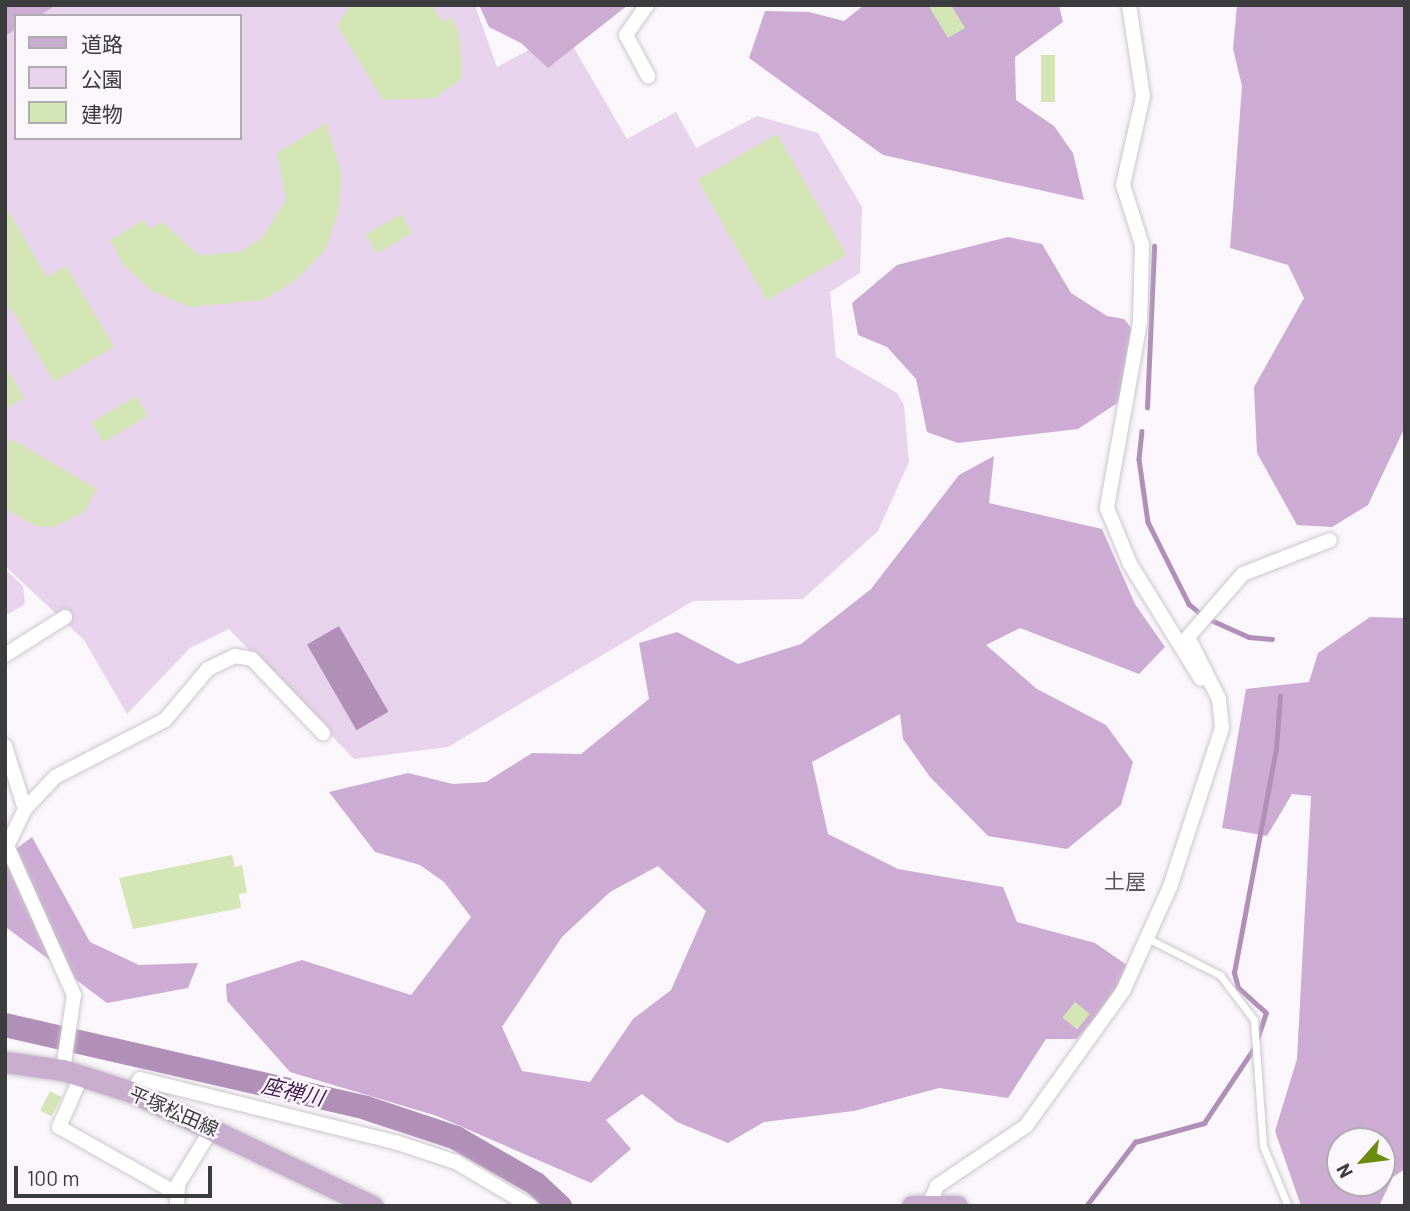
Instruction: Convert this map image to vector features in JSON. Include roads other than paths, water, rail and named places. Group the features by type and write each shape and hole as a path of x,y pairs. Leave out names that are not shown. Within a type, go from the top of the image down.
{"main road":[{"name":"平塚松田線","path":"5,1062 73,1073 131,1092 213,1127 372,1206"},
{"path":"921,1205 957,1206"}],"street":[{"path":"647,5 626,35 648,76"},
{"path":"1129,5 1143,96 1123,184 1142,245 1140,322 1107,508 1130,564 1221,718"},
{"path":"921,1205 937,1186 1026,1126 1124,991 1145,936 1170,887 1221,718 1219,699 1188,637 1243,574 1330,540"},
{"path":"5,655 65,617"},
{"path":"213,1127 176,1199 59,1126 73,1073 71,985 6,846 25,809 55,777 165,720 208,669 235,656 253,659 323,733"},
{"path":"5,746 25,809"},
{"path":"131,1092 140,1079 381,1138 456,1162 530,1206"}],"lane":[{"path":"1145,936 1220,975 1250,1013 1264,1146 1288,1206"}],"waterway":[{"path":"1147,408 1154,246"},
{"path":"1142,431 1139,459 1148,522 1189,604 1202,615"},
{"path":"1209,619 1249,637 1272,639"},
{"path":"1257,1040 1266,1013 1238,988 1234,973 1276,749 1280,696"},
{"name":"座禅川","path":"5,1025 366,1108 456,1138 536,1184 560,1206"},
{"path":"1086,1206 1135,1142 1204,1123 1254,1048"}],"district":[{"name":"土屋","path":"1125,881"}]}
